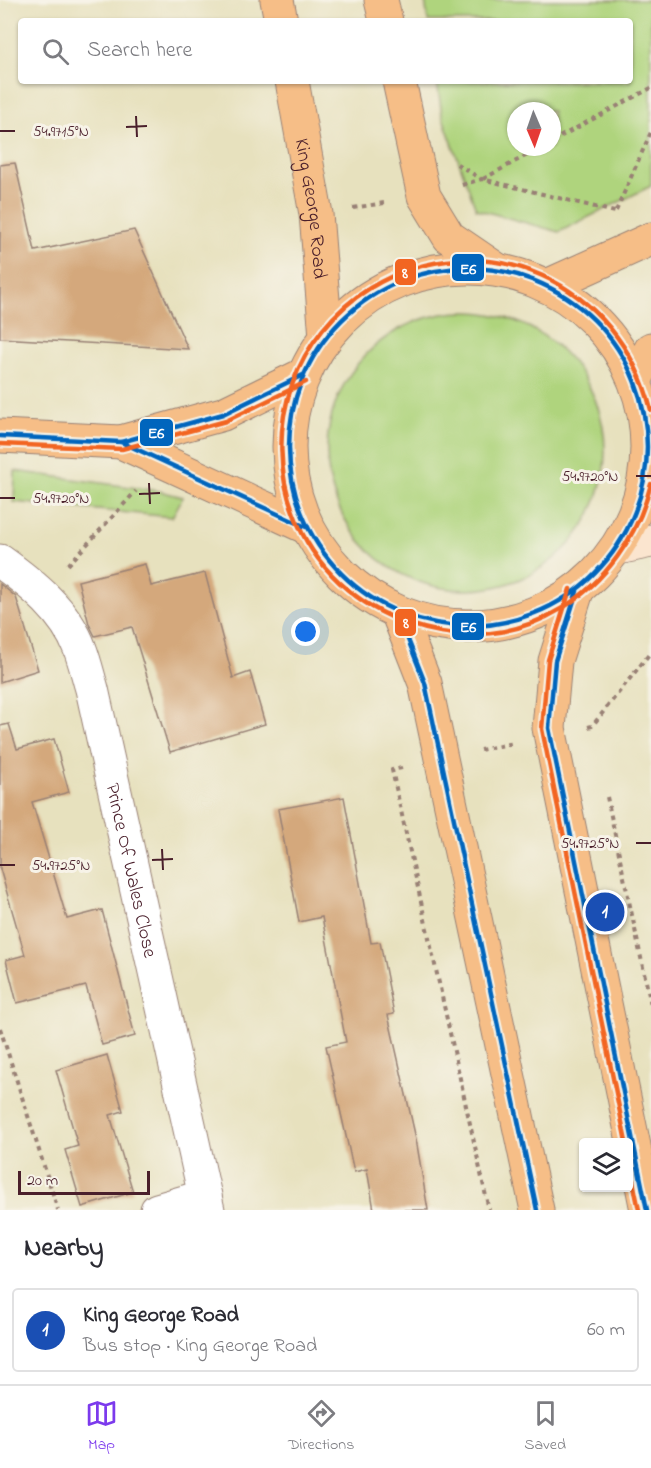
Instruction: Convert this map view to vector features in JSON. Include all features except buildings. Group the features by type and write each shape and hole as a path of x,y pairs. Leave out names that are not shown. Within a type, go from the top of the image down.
{"main road":[{"path":"277,0 280,18"},
{"path":"381,0 385,18"},
{"name":"King George Road","path":"293,84 316,214 326,337"},
{"path":"400,84 424,196 449,237 496,269 548,286 584,309 614,341 643,397"},
{"path":"548,286 651,239"},
{"path":"496,269 441,269 398,281 358,305 326,337 313,355 303,375 291,413 287,452 293,490 306,527 330,563 361,592 398,614 459,628 521,620 577,591 618,548 640,502 649,452 643,397 651,349"},
{"path":"0,436 121,442 223,414 303,375"},
{"path":"121,442 306,527"},
{"path":"577,591 555,661 549,728 647,1210"},
{"path":"398,614 424,683 537,1210"}],"street":[{"path":"618,548 651,541"},
{"name":"Prince Of Wales Close","path":"0,561 30,582 59,612 80,647 92,689 207,1203"},
{"path":"157,1210 207,1203"}],"path":[{"path":"561,136 651,88"},
{"path":"616,212 651,132"},
{"path":"525,156 482,179 616,212 625,208"},
{"path":"316,214 424,196"},
{"path":"41,594 164,462"},
{"path":"594,737 592,726 651,652"},
{"path":"606,796 651,1005"},
{"path":"0,1028 58,1210"}],"green space":[{"path":"425,0 651,0 651,186 559,232 476,209 442,115 437,84 633,84 633,18 428,18"},
{"path":"466,312 506,318 531,328 564,353 589,386 599,411 605,451 599,491 589,516 564,549 531,574 506,584 466,590 426,584 401,574 368,549 343,516 333,491 327,451 333,411 343,386 368,353 401,328 426,318"},
{"path":"15,471 159,491 183,497 172,517 14,502"}],"transit line":[{"name":"8","path":"651,410 634,365 610,328 578,297 542,276 501,263 458,260 414,268 370,288 333,318 305,356 292,385 284,417 281,450 285,482 294,514 302,533 325,568 355,596 391,617 410,624 451,633 490,633 527,625 561,609 592,586 617,557 637,523 651,484"},
{"name":"E6","path":"468,268 503,271 537,281 568,298 595,320 617,347 634,378 644,412 647,447 644,482 634,516 617,547 595,574 568,596 537,613 503,623 468,626 433,623 399,613 368,596 341,574 319,547 302,516 292,482 289,447 292,412 302,378 319,347 341,320 368,298 399,281 433,271 468,268"},
{"name":"E6","path":"0,436 121,442 223,414 303,375"},
{"name":"8","path":"0,444 122,449 226,421 306,382"},
{"name":"E6","path":"121,442 306,527"},
{"name":"8","path":"570,589 548,660 542,729 625,1138"},
{"name":"E6","path":"577,591 555,661 549,728 647,1210"},
{"name":"E6","path":"398,614 425,683 537,1210"},
{"name":"8","path":"633,1181 639,1210"}],"place":[{"name":"King George Road","path":"605,912"}]}
